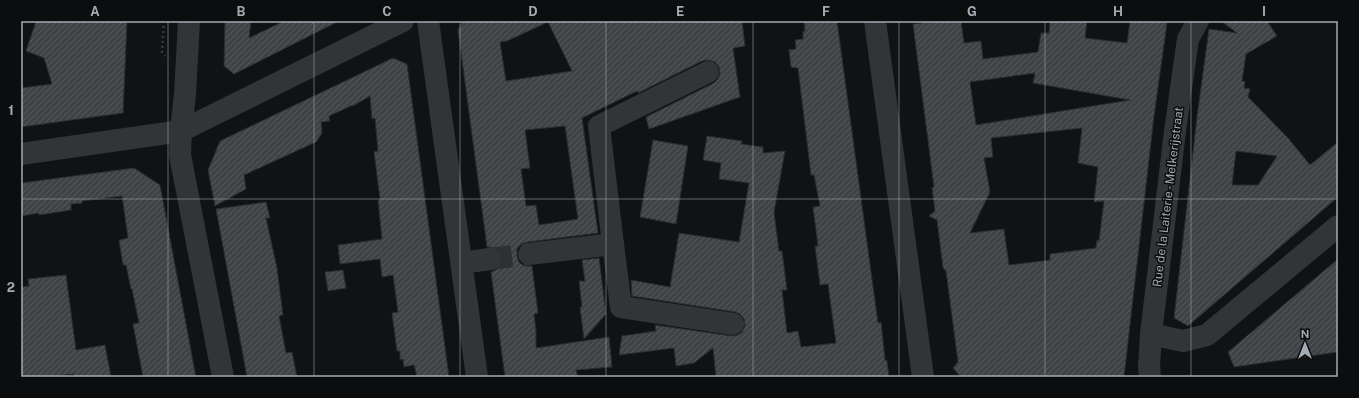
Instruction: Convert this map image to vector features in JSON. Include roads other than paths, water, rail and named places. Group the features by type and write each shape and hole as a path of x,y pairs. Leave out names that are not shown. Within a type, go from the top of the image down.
{"street":[{"path":"189,21 186,94 181,131 180,155 223,377"},
{"path":"21,154 181,131 403,21"},
{"path":"428,21 477,377"},
{"path":"875,21 923,377"},
{"name":"Rue de la Laiterie - Melkerijstraat","path":"1150,377 1149,366 1151,334 1175,131 1188,39 1198,21"},
{"path":"708,72 599,126 621,307 733,324"},
{"path":"1151,334 1183,341 1207,335 1338,226"},
{"path":"528,254 613,244"},
{"path":"462,263 490,259"}],"tunnel":[{"path":"490,259 529,254"}]}
